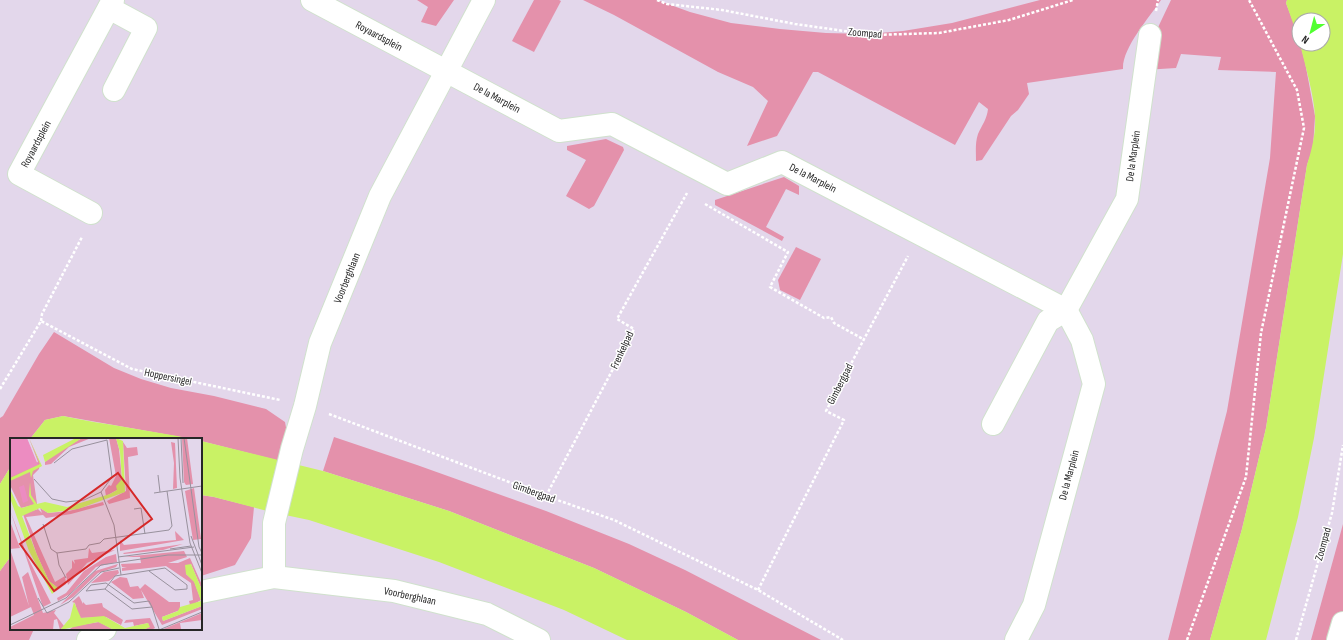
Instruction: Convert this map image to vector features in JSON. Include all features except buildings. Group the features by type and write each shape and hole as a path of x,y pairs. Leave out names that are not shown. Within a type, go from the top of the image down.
{"street":[{"name":"Royaardsplein","path":"312,0 447,71"},
{"name":"Voorberghlaan","path":"274,577 274,523 320,343 380,196 484,0"},
{"name":"Royaardsplein","path":"91,212 19,174 111,4"},
{"path":"111,4 146,28 114,90"},
{"name":"De la Marplein","path":"993,424 1048,321 1066,310 1127,199 1150,35"},
{"name":"De la Marplein","path":"447,71 559,131 612,124 727,184 782,162 1066,310 1082,340 1094,384 1034,605 1016,640"},
{"name":"Voorberghlaan","path":"202,592 274,577 394,591 487,614 539,640"},
{"path":"1338,640 1343,623"},
{"path":"88,640 103,630"}],"path":[{"name":"Zoompad","path":"657,0 667,4 722,10 795,24 873,35 939,33 1009,20 1073,0"},
{"path":"1187,640 1246,477 1261,333 1304,128 1297,90 1249,0"},
{"name":"Frenkelpad","path":"546,496 634,329 617,319 699,170"},
{"path":"686,193 693,197"},
{"path":"700,201 788,252 770,287 824,318 831,317 834,324 863,339"},
{"path":"0,389 41,321 42,314 94,215 91,212"},
{"name":"Gimbergpad","path":"758,590 844,420 826,411 920,234"},
{"name":"Hoppersingel","path":"41,321 132,370 305,406"},
{"name":"Gimbergpad","path":"305,406 614,520 758,590 843,640"},
{"name":"Zoompad","path":"1296,640 1332,513 1343,445"}],"shaded area":[{"path":"417,0 454,0 436,26 421,22 428,7"},
{"path":"534,0 561,1 534,52 512,41"},
{"path":"583,0 657,0 690,12 731,23 826,33 867,34 903,31 952,23 1040,0 1161,0 1131,43 1124,61 1123,69 1027,83 1029,94 1018,110 1011,116 982,160 976,161 977,137 988,109 979,102 955,145 818,72 813,72 777,136 747,146 768,101 753,87 718,72 614,15"},
{"path":"1171,0 1287,0 1286,3 1291,16 1291,52 1302,52 1315,116 1313,148 1307,165 1266,428 1242,529 1210,640 1168,640 1227,411 1270,158 1276,72 1218,70 1221,57 1181,54 1176,68 1144,70 1143,59"},
{"path":"1287,0 1343,0 1343,254 1314,438 1298,517 1266,640 1210,640 1242,529 1266,428 1307,165 1314,135 1315,116 1313,99 1302,52 1331,52 1331,12 1291,12 1291,17 1286,3"},
{"path":"606,139 623,147 624,150 594,206 589,209 566,196 586,160 567,150 567,146"},
{"path":"784,177 799,186 799,195 786,189 766,227 784,237 782,241 715,205 715,200"},
{"path":"796,247 821,259 800,300 780,290 778,280"},
{"path":"54,332 114,368 141,379 171,388 214,396 266,409 285,422 287,433 280,461 202,441 202,438 186,438 63,416 45,420 31,438 10,438 10,468 0,484 0,418 3,416 39,354"},
{"path":"63,416 187,438 31,438 45,420"},
{"path":"334,437 546,511 629,544 685,570 821,640 738,640 686,612 594,568 449,511 323,471"},
{"path":"202,441 323,471 449,511 594,568 686,612 738,640 627,640 564,610 439,562 309,520 202,495"},
{"path":"10,468 10,557 0,571 0,484"},
{"path":"202,495 254,507 251,538 235,565 202,576"},
{"path":"1343,524 1343,612 1335,640 1311,640"},
{"path":"10,557 10,630 34,630 29,640 0,640 0,571"}]}
